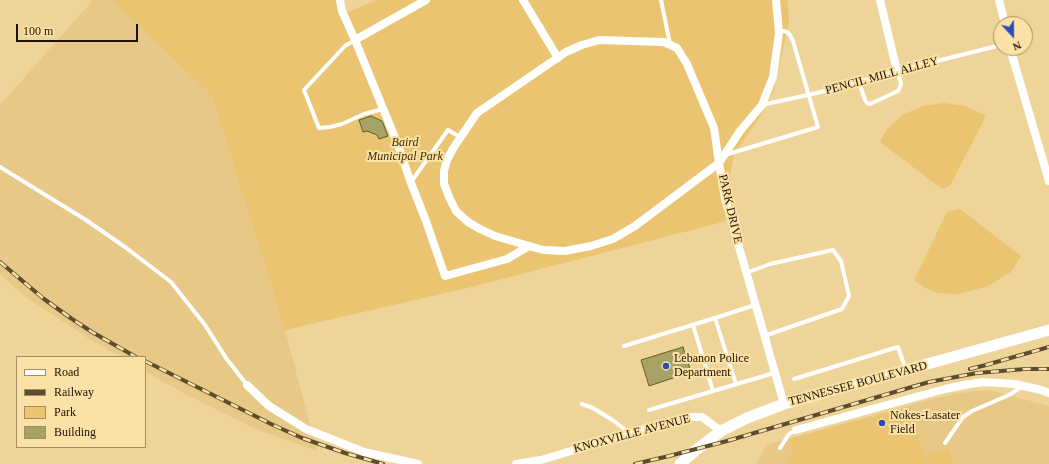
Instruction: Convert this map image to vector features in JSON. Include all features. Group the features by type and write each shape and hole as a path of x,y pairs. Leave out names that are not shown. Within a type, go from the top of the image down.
{"street":[{"path":"340,0 342,11 398,144 445,276 507,259 529,246"},
{"path":"355,40 426,0"},
{"path":"523,0 558,58"},
{"name":"PARK DRIVE","path":"776,0 778,30 773,77 762,106 740,131 719,163 725,198 784,404"},
{"path":"880,0 897,71"},
{"path":"999,0 1003,16"},
{"path":"599,40 664,42 670,44 677,48 687,64 714,128 719,163 635,226 613,238 591,246 565,251 543,250 495,236 468,222 456,211 444,184 444,171 447,160 454,146 477,113 566,52 582,45 599,40"},
{"path":"1012,56 1049,181"},
{"name":"TENNESSEE BOULEVARD","path":"680,464 721,431 747,418 784,404 1049,330"},
{"path":"796,430 945,389 983,382 1024,386 1041,390 1049,394"},
{"path":"247,385 269,406 306,429 364,452 418,464"},
{"name":"KNOXVILLE AVENUE","path":"516,464 541,460 669,422 691,417 702,417 721,431"}],"lane":[{"path":"661,0 670,44"},
{"path":"724,155 818,127 793,41 790,35 786,32 778,30"},
{"path":"355,40 345,46 304,90 319,128 342,124 364,114 384,109"},
{"name":"PENCIL MILL ALLEY","path":"762,106 993,47"},
{"path":"860,82 865,100 870,104 898,91 901,83 897,71"},
{"path":"411,182 448,130 460,138"},
{"path":"0,167 86,220 171,282 205,324 226,358 247,385"},
{"path":"746,273 770,264 833,250 841,261 849,296 842,309 764,337"},
{"path":"624,346 755,305"},
{"path":"715,318 736,384"},
{"path":"694,325 713,391"},
{"path":"794,379 898,347 906,370"},
{"path":"649,410 774,373"},
{"path":"945,442 963,417 972,411 1009,395 1024,386"},
{"path":"582,404 593,408 614,421 630,434"},
{"path":"780,448 789,434 796,430"}],"shaded area":[{"path":"93,0 113,0 212,97 285,330 317,451 258,430 187,395 146,372 146,356 119,356 91,340 24,296 0,274 0,105"},
{"path":"989,390 1049,406 1049,464 756,464 766,445 936,398 960,393"}],"green space":[{"name":"Baird Municipal Park","path":"113,0 336,0 339,16 376,0 788,0 789,22 774,90 760,117 734,154 730,177 738,214 723,222 467,288 285,330 212,97"},
{"path":"944,103 965,106 986,116 950,186 942,189 880,142 887,129 904,114 923,106"},
{"path":"960,209 1021,256 1011,272 988,286 959,294 938,293 925,288 914,280 947,212"},
{"name":"Nokes-Lasater Field","path":"910,407 924,456 949,449 954,464 788,464 787,459 794,457 789,439"}],"building":[{"path":"371,116 382,121 388,136 379,139 377,135 367,131 363,132 359,120"},
{"name":"Lebanon Police Department","path":"683,347 691,372 649,386 641,360"}],"railway":[{"path":"0,262 44,299 72,319 134,356"},
{"path":"970,369 1049,347"},
{"path":"146,362 302,438 383,464"},
{"path":"635,464 727,441 929,382 977,373 1025,369 1049,369"}],"place":[{"name":"Lebanon Police Department","path":"666,366"},
{"name":"Nokes-Lasater Field","path":"882,423"}]}
